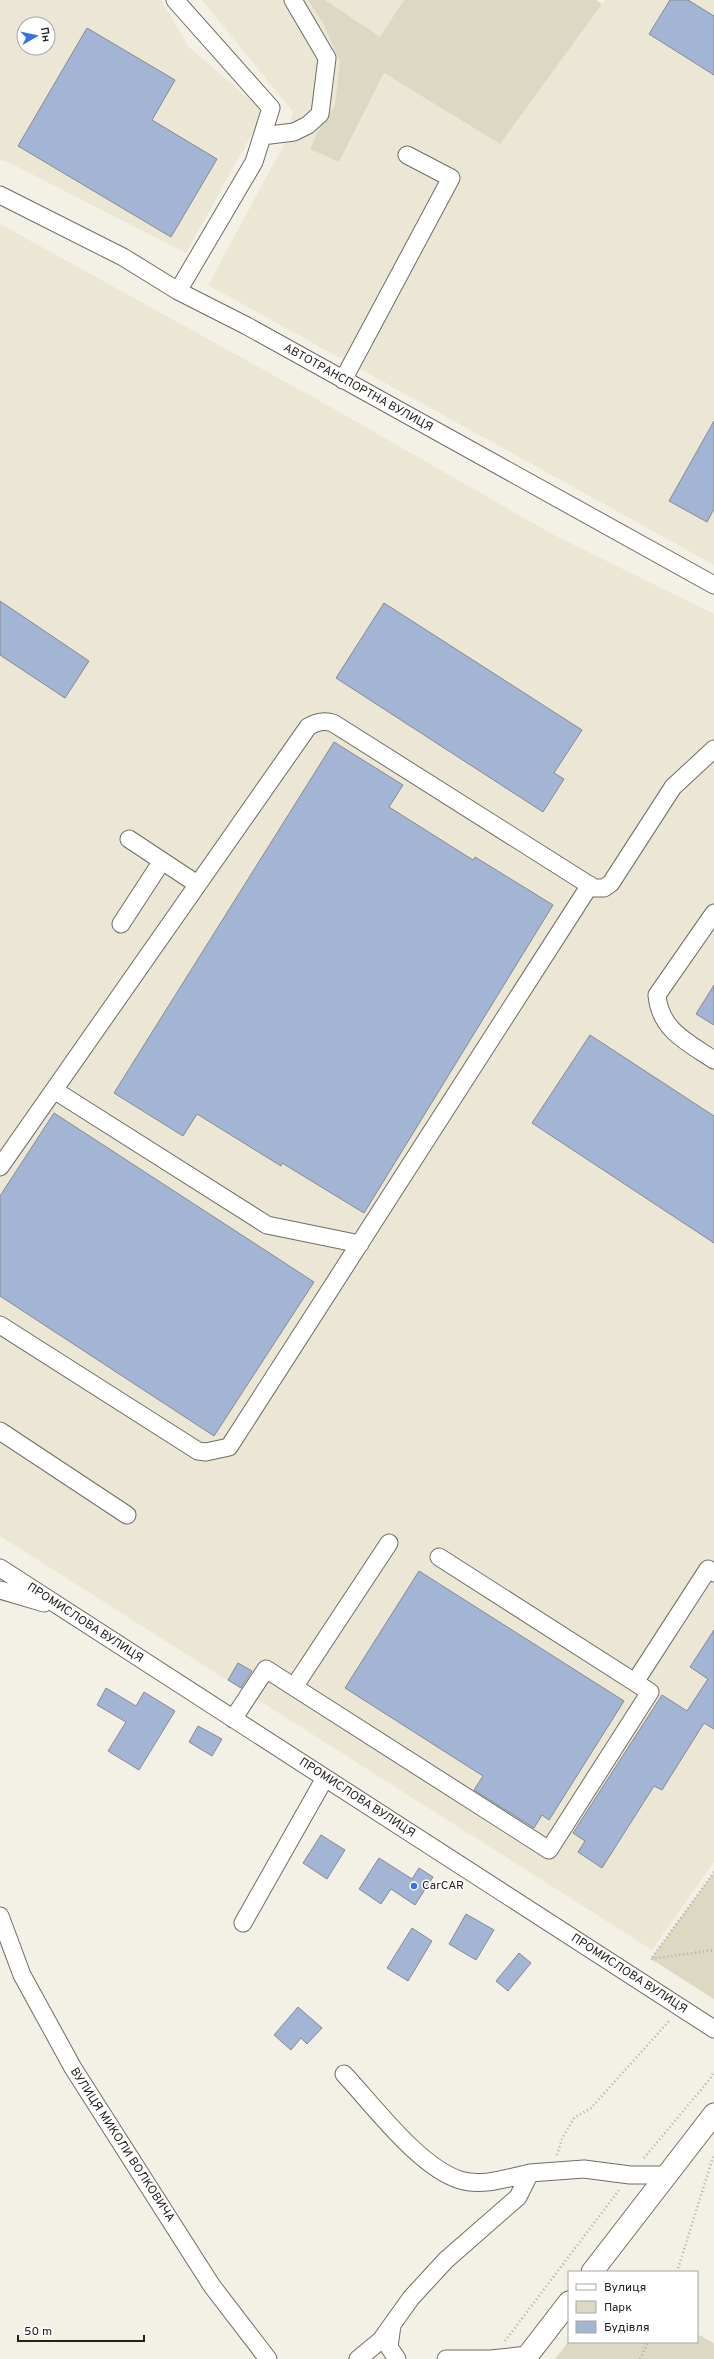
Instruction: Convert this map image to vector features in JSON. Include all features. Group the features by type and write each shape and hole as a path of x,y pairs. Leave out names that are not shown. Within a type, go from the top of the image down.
{"main road":[{"path":"593,2271 714,2114"},
{"path":"527,2357 568,2303"}],"street":[{"path":"175,0 271,108 254,162 178,291"},
{"path":"262,136 294,132 308,126 320,114 327,58 293,0"},
{"path":"343,380 451,178 407,154"},
{"name":"АВТОТРАНСПОРТНА ВУЛИЦЯ","path":"0,195 123,257 178,291 247,326 714,585"},
{"path":"0,1167 308,727 321,721 333,723 590,885 599,889 611,883 673,787 714,749"},
{"path":"129,839 197,884"},
{"path":"121,924 162,861"},
{"path":"0,1325 198,1451 224,1449 232,1445 590,885"},
{"path":"714,912 657,995 658,1009 667,1024 679,1037 714,1060"},
{"path":"54,1090 267,1225 360,1244"},
{"path":"0,1431 127,1515"},
{"path":"294,1687 389,1543"},
{"path":"233,1719 266,1669 549,1850 650,1692 439,1557"},
{"name":"ПРОМИСЛОВА ВУЛИЦЯ","path":"0,1568 714,2029"},
{"path":"635,1682 708,1569 714,1573"},
{"path":"0,1590 64,1609"},
{"path":"243,1923 325,1778"},
{"name":"ВУЛИЦЯ МИКОЛИ ВОЛКОВИЧА","path":"0,1916 22,1975 72,2068 212,2286 268,2359"},
{"path":"344,2074 416,2152 440,2171 461,2181 488,2182 530,2173 584,2169 630,2175 667,2175"},
{"path":"358,2359 380,2340 411,2298 446,2260 518,2197 530,2173"},
{"path":"392,2325 389,2346 397,2359"},
{"path":"446,2359 527,2357"}],"path":[{"path":"714,1872 651,1959 714,1950"},
{"path":"555,2170 562,2139 574,2118 591,2108 680,2007"},
{"path":"491,2359 630,2175 710,2079 714,2071"},
{"path":"677,2271 714,2154"},
{"path":"640,2359 648,2343"}],"shaded area":[{"path":"0,0 161,0 189,47 264,112 186,253 6,161 0,160"},
{"path":"202,0 424,0 322,154 339,162 384,73 500,143 605,0 714,0 714,565 208,285 287,139 293,112"},
{"path":"0,224 313,397 554,535 714,614 714,1862 652,1950 0,1536"}],"green space":[{"path":"308,0 325,0 380,37 404,0 596,0 602,4 500,144 384,73 339,162 310,149 318,131 335,105 340,62 323,23"},
{"path":"714,1872 714,1999 651,1959"},
{"path":"698,2335 714,2343 714,2359 555,2359 568,2342 698,2343"}],"building":[{"path":"670,0 688,0 714,16 714,75 649,34"},
{"path":"87,28 175,80 152,120 217,159 171,237 18,146"},
{"path":"714,421 714,509 707,522 669,501"},
{"path":"0,601 89,661 65,698 0,655"},
{"path":"384,603 582,730 554,773 564,779 543,812 336,678"},
{"path":"334,742 403,785 389,807 473,860 475,857 553,905 364,1213 282,1163 281,1166 197,1114 183,1136 114,1093"},
{"path":"714,985 714,1025 696,1014"},
{"path":"590,1035 714,1116 714,1243 532,1123"},
{"path":"54,1113 314,1282 214,1436 0,1296 0,1196"},
{"path":"419,1571 624,1701 549,1820 542,1815 534,1828 474,1790 483,1776 345,1688"},
{"path":"714,1630 714,1729 704,1723 662,1790 654,1786 602,1868 578,1852 585,1841 573,1833 662,1695 687,1711 708,1679 690,1667"},
{"path":"238,1663 252,1671 241,1688 228,1680"},
{"path":"106,1688 136,1706 144,1692 175,1711 139,1770 108,1751 126,1722 97,1705"},
{"path":"198,1726 222,1739 212,1756 189,1742"},
{"path":"321,1835 345,1850 327,1879 303,1863"},
{"path":"379,1858 412,1879 419,1868 433,1877 415,1905 391,1889 381,1904 359,1889"},
{"path":"466,1914 494,1930 476,1960 449,1944"},
{"path":"412,1928 432,1941 408,1981 387,1968"},
{"path":"519,1953 531,1963 508,1991 496,1981"},
{"path":"298,2007 322,2028 307,2044 301,2038 291,2050 274,2035"}],"place":[{"name":"CarCAR","path":"414,1886"}]}
